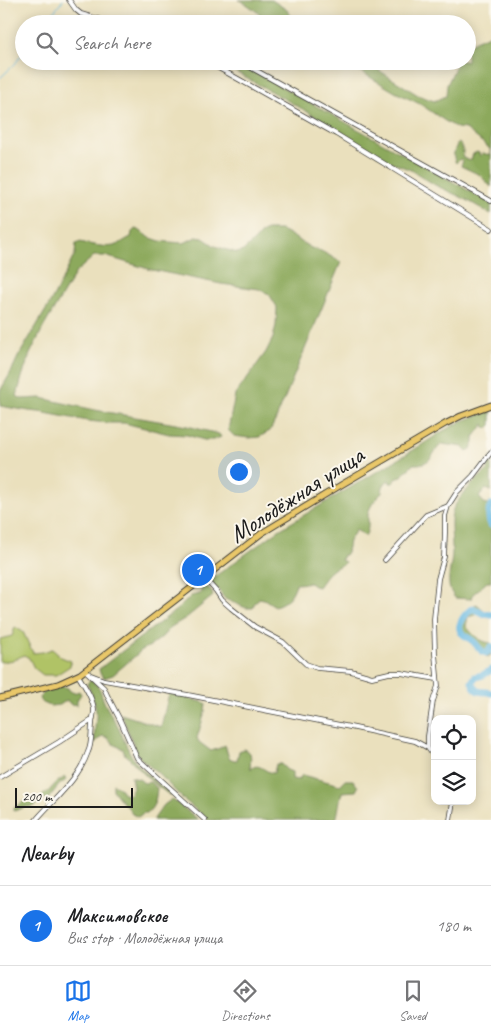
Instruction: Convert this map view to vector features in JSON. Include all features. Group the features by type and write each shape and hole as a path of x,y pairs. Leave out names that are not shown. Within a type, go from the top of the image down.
{"main road":[{"name":"Молодёжная улица","path":"0,698 58,684 78,675 262,533 445,424 491,405"}],"street":[{"path":"69,0 76,10 84,15"},
{"path":"222,70 336,134 491,229"},
{"path":"255,70 491,201"},
{"path":"428,748 433,701 438,686 434,654 434,618 438,579 444,557 445,516 448,506 457,492 473,476 491,452"},
{"path":"385,560 426,515 448,506"},
{"path":"204,578 231,608 255,626 283,642 306,664 317,668 351,671 372,677 389,673 402,673 437,679"},
{"path":"85,670 104,688 137,758 205,820"},
{"path":"36,820 72,780 82,765 91,742 94,711 92,701 78,675"},
{"path":"91,675 104,680 415,741 428,748 431,752"},
{"path":"0,777 92,720"},
{"path":"450,820 452,805"}],"green space":[{"path":"239,0 272,0 287,10 291,15 261,15"},
{"path":"491,34 491,151 466,129 457,128 420,104 395,92 358,70 378,70 418,95 434,101 446,96 447,85 454,70 476,70 476,41"},
{"path":"232,70 251,70 491,203 491,214 435,185 413,171 384,159 306,111"},
{"path":"458,143 463,149 462,157 467,160 471,160 473,154 477,152 480,156 483,153 489,155 491,151 491,187 480,175 461,166 463,161 460,159 456,163 454,158"},
{"path":"135,229 148,237 160,241 184,243 196,237 203,238 215,246 237,253 243,251 262,232 281,230 311,248 321,251 341,262 270,431 259,437 249,438 234,436 228,430 235,395 266,352 273,338 277,307 269,294 259,289 221,284 152,270 105,256 94,256 76,272 30,354 17,396 21,399 41,398 95,410 187,426 219,434 221,437 213,440 204,440 124,423 88,421 0,406 0,391 62,280 75,254 76,244 80,242 99,246 117,245 131,237"},
{"path":"491,411 491,425 485,428 484,424 474,437 471,449 467,451 463,447 442,444 428,461 413,464 393,483 390,483 389,480 386,483 382,493 370,507 368,529 365,536 356,530 349,541 347,552 341,560 345,562 344,564 332,570 318,587 310,583 296,584 293,592 283,603 275,606 259,598 253,608 246,608 225,599 213,585 210,580 279,530 443,431 462,421"},
{"path":"491,457 491,491 486,489 479,497 484,503 491,505 491,582 487,582 472,595 471,599 455,598 449,586 452,557 452,512 465,492 488,470"},
{"path":"205,585 211,590 213,596 186,618 171,627 162,637 142,650 113,675 104,678 99,669 180,607 191,596 200,594 202,587"},
{"path":"477,604 488,614 486,616 478,614 468,617 466,626 477,637 491,643 491,655 487,657 485,653 462,634 460,627 465,614"},
{"path":"15,627 23,632 33,653 52,649 61,657 71,661 70,666 56,675 43,675 34,668 29,658 24,655 14,660 0,662 0,639 12,636"},
{"path":"90,680 99,688 106,706 135,761 148,775 172,795 169,795 150,780 125,755 123,749 113,744 107,737 102,736 95,743 96,711 93,697 87,684"},
{"path":"61,686 68,688 74,693 79,691 81,694 77,700 77,705 70,704 67,700 60,705 50,706 41,702 39,698 45,691"},
{"path":"169,693 206,703 197,738 199,742 211,751 225,745 229,758 237,760 239,751 244,749 250,753 251,769 257,766 274,773 276,764 281,764 292,772 292,779 299,780 302,775 340,785 345,780 353,780 358,787 356,791 342,792 336,820 208,820 141,759 121,714 161,727"},
{"path":"65,777 66,780 59,785 48,799 42,798 35,806 14,811 14,808 26,800 30,802 36,801"},
{"path":"131,777 139,779 144,783 150,782 157,788 156,799 152,808 147,813 143,813 138,817 132,814 113,790 113,784 119,787 125,795 130,794 133,787"},
{"path":"172,799 199,820 153,820 164,805"}],"waterway":[{"path":"52,15 63,0"},
{"path":"0,78 15,64"},
{"path":"491,505 489,510 491,525"},
{"path":"491,615 481,613 473,608 463,618 460,625 461,632 481,650 486,653 491,647"},
{"path":"491,670 475,677 472,682 478,691 491,693"}],"place":[{"name":"Максимовское","path":"198,570"}]}
